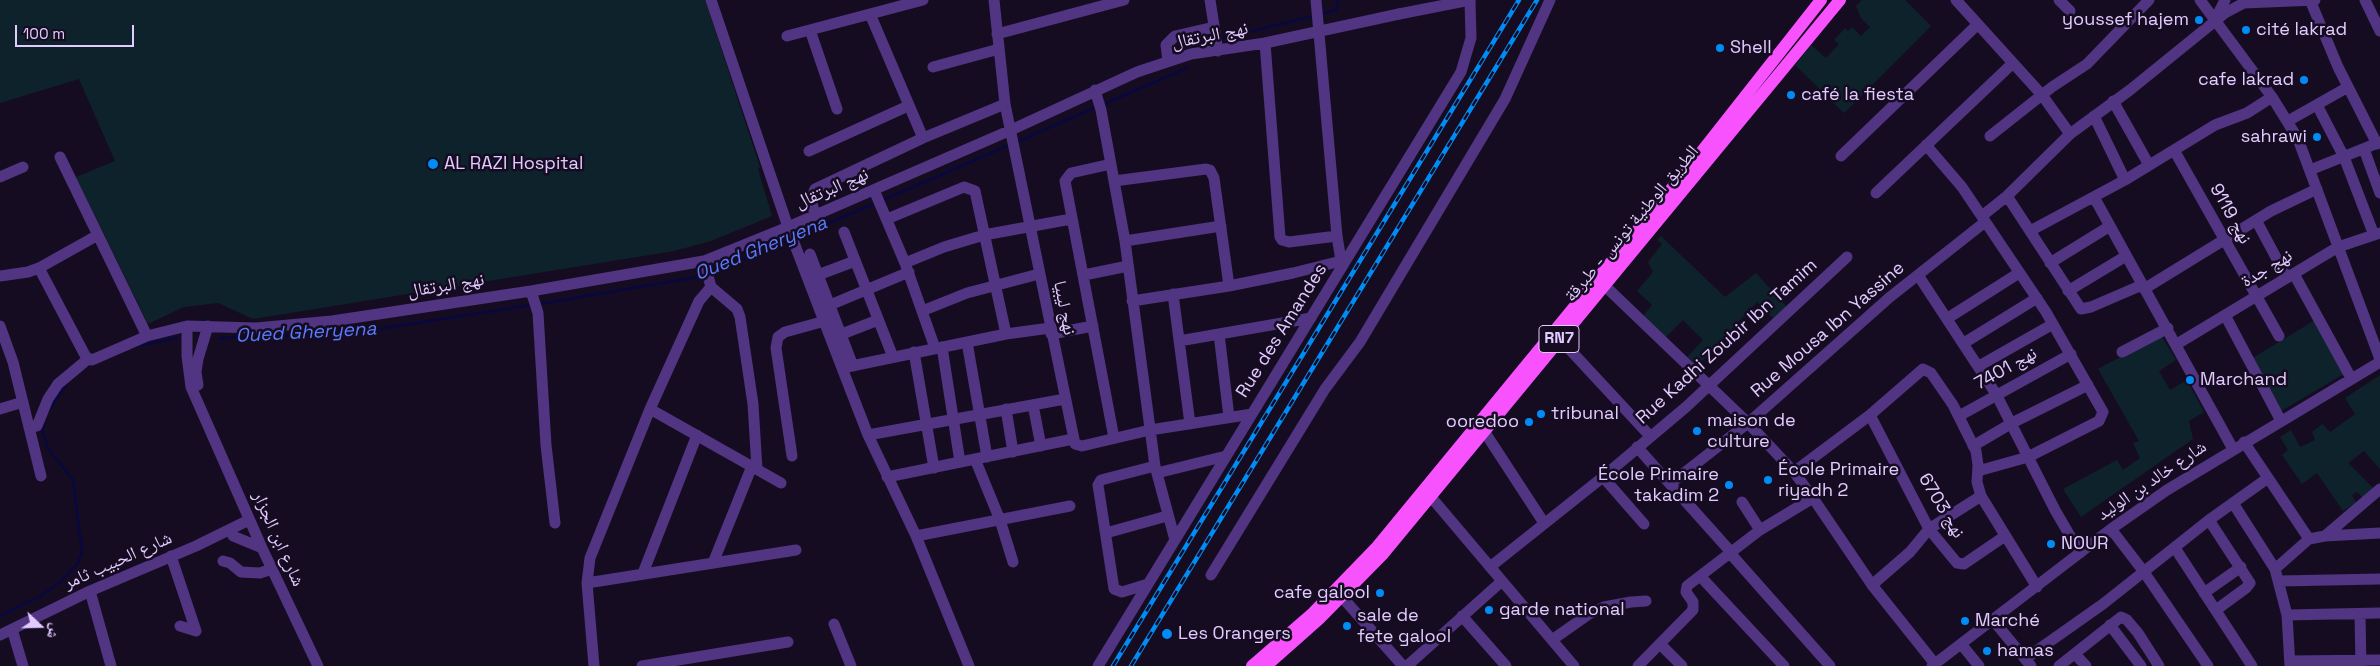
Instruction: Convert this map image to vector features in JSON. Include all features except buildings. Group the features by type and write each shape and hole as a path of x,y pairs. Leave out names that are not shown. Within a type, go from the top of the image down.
{"main road":[{"name":"الطريق الوطنية تونس - طبرقة","path":"1252,666 1313,613 1376,548 1695,160 1821,0"},
{"name":"الطريق الوطنية تونس - طبرقة","path":"1266,666 1342,597 1383,554 1840,0"}],"street":[{"path":"711,0 789,231 818,275 842,334 847,367"},
{"path":"787,36 923,0"},
{"name":"نهج ليبيا","path":"994,0 1005,104 1073,439"},
{"path":"998,34 1124,0"},
{"path":"1210,0 1218,49"},
{"path":"1211,575 1324,389 1360,342 1506,99 1550,0"},
{"path":"2059,0 2070,11"},
{"path":"1990,136 2042,95 2087,64 2149,0"},
{"path":"2200,0 2217,20 2288,121 2310,170 2380,360"},
{"path":"2217,20 2225,0"},
{"path":"2365,0 2380,31"},
{"path":"1958,1 2042,95 2070,134"},
{"path":"2310,170 2378,143 2348,87 2312,1"},
{"name":"Rue Mousa Ibn Yassine","path":"1670,484 1748,423 1870,314 1983,219 2070,134 2225,13 2244,3 2312,1"},
{"name":"نهج البرتقال","path":"88,359 95,359 147,336 187,326 256,328 332,321 532,294 705,264 789,231 815,215 875,193 1011,134 1098,100 1168,61 1218,49 1265,43 1398,14 1470,2"},
{"name":"Rue des Amandes","path":"1098,666 1311,318 1341,264 1461,72 1470,44 1470,2"},
{"path":"1132,301 1229,286 1341,264 1316,6"},
{"path":"870,14 923,138"},
{"path":"1842,156 1978,24"},
{"path":"810,30 837,109"},
{"path":"1168,61 1166,46 1175,36 1215,31"},
{"path":"1265,43 1280,237 1282,240 1289,242 1337,236"},
{"path":"933,67 999,49"},
{"path":"1876,194 2013,62"},
{"path":"2288,121 2348,87"},
{"path":"2030,231 2125,180 2215,125 2248,113 2272,98"},
{"path":"1098,100 1128,266 1156,470 1174,540"},
{"path":"2113,101 2149,165"},
{"path":"815,215 811,199 815,189 923,138 1005,104"},
{"path":"2317,105 2344,157 2378,236"},
{"path":"809,151 908,106"},
{"path":"2094,116 2125,180"},
{"path":"1926,145 1962,186 2053,324 2102,409 2101,419 2028,457 1978,471"},
{"path":"2364,149 2380,193"},
{"name":"نهج 9119","path":"2174,150 2279,336"},
{"path":"60,156 147,336"},
{"path":"1111,164 1070,173 1067,177 1066,186 1114,438"},
{"path":"0,177 23,166"},
{"path":"1114,181 1210,170 1214,178 1229,286"},
{"path":"886,216 969,187 975,191 1006,334"},
{"path":"2007,196 2078,306 2083,310 2143,287 2256,220 2317,189"},
{"path":"875,193 907,268 922,311 939,347 954,419 960,462"},
{"path":"2094,197 2143,287 2177,344 2233,449"},
{"path":"830,305 866,290 944,247 984,234 1071,219"},
{"path":"2256,220 2351,378"},
{"path":"1124,241 1221,226"},
{"path":"2050,263 2110,226"},
{"path":"844,232 893,357"},
{"path":"0,276 28,272 39,268 98,235"},
{"name":"نهج جدة","path":"2177,344 2338,248 2378,236"},
{"path":"805,256 825,320 847,367 868,435 916,536 969,666"},
{"path":"2068,291 2126,256"},
{"name":"Rue Kadhi Zoubir Ibn Tamim","path":"1490,566 1603,477 1710,386 1847,257"},
{"path":"818,275 855,261"},
{"path":"705,264 710,286 737,309 740,317 753,404 755,468 713,563"},
{"path":"1084,275 1128,266"},
{"path":"30,428 37,426 48,399 58,384 88,359 39,268"},
{"path":"1948,318 2019,273"},
{"path":"922,311 967,293 1039,274"},
{"path":"1918,275 1948,318 1996,394 2059,517 2080,553"},
{"path":"1604,284 1748,423 1794,472 1872,585 1933,665"},
{"path":"594,666 587,583 590,558 650,409 699,300 710,286"},
{"path":"532,294 538,313 546,444 555,523"},
{"path":"1173,294 1190,424"},
{"path":"1964,343 2036,298"},
{"path":"2225,315 2281,421"},
{"path":"1179,341 1311,318"},
{"path":"792,456 776,348 778,337 785,332 825,320"},
{"path":"842,334 878,320"},
{"path":"1979,366 2053,324"},
{"path":"0,326 13,362 41,476"},
{"name":"شارع ابن الجزار","path":"187,326 187,356 192,387 262,548 318,666"},
{"name":"شارع ابن الجزار","path":"208,326 196,372 198,387 209,425"},
{"path":"847,367 1006,334 1093,326"},
{"path":"2122,352 2168,328"},
{"path":"1219,334 1229,417"},
{"path":"1560,339 1650,436"},
{"path":"967,342 988,457"},
{"path":"914,352 934,468"},
{"name":"نهج 7401","path":"1959,416 2070,354"},
{"name":"شارع خالد بن الوليد","path":"1933,665 2111,529 2167,490 2380,360"},
{"path":"1794,472 1870,415 1924,368 1931,372 1959,416 1977,455 1977,482 1981,496 2037,587"},
{"path":"1973,446 2012,423 2088,385"},
{"path":"868,435 1064,399"},
{"path":"0,409 23,402"},
{"path":"1033,405 1041,446"},
{"path":"650,409 781,483"},
{"path":"1006,410 1013,452"},
{"path":"887,477 1073,439 1074,444 1079,446 1150,430 1252,414"},
{"name":"نهج 6703","path":"1870,415 1930,529 1960,565 2005,536"},
{"path":"1484,431 1544,523"},
{"path":"643,572 697,435"},
{"path":"2244,442 2309,539"},
{"path":"1637,447 1830,666"},
{"path":"1148,584 1122,592 1116,591 1098,490 1099,482 1226,456"},
{"path":"975,459 1000,520 1013,562"},
{"path":"1603,477 1644,524"},
{"path":"1993,620 2028,662 2209,520 2268,478"},
{"path":"2324,536 2380,489"},
{"path":"1872,585 1910,552 1930,529 1981,496"},
{"path":"1431,497 1574,666"},
{"path":"1641,665 1693,610 1694,604 1687,594 1686,588 1760,530 1812,498"},
{"path":"242,501 232,532 262,548"},
{"path":"1742,502 1760,530"},
{"path":"2233,503 2275,569 2287,616 2290,663 2380,660"},
{"path":"916,536 1070,506"},
{"path":"1106,533 1167,516"},
{"path":"2209,520 2249,579 2246,588 2216,610"},
{"name":"شارع الحبيب ثامر","path":"0,635 90,591 251,523"},
{"path":"2111,529 2144,572 2208,666"},
{"path":"2275,569 2309,539 2324,536 2380,534"},
{"path":"2175,548 2252,666"},
{"path":"587,583 643,572 796,550"},
{"path":"172,556 196,631 180,626"},
{"path":"223,561 230,563 241,572 260,573 272,569"},
{"path":"2204,592 2241,567"},
{"path":"1700,576 1784,666"},
{"path":"2279,581 2380,579"},
{"path":"1342,597 1405,666 1502,581"},
{"path":"90,591 112,666"},
{"path":"1552,640 1589,614 1604,607 1646,601"},
{"path":"2287,616 2380,613"},
{"path":"2360,614 2361,662"},
{"path":"1462,616 1506,666"},
{"path":"2060,666 2119,618 2127,620 2159,666"},
{"path":"834,624 851,666"},
{"path":"2110,625 2141,666"},
{"path":"12,629 23,666"},
{"path":"642,666 788,642"},
{"path":"1660,644 1682,666"},
{"path":"1961,644 1979,666"},
{"path":"2075,654 2086,666"}],"shaded area":[{"name":"AL RAZI Hospital","path":"0,0 705,0 760,167 758,169 772,216 711,241 674,251 253,319 218,303 184,307 148,324 76,177 115,161 79,79 0,103"},
{"path":"1862,0 1905,0 1931,26 1844,113 1795,65 1811,45 1826,58 1839,44 1834,40 1845,28 1848,31 1852,27 1861,36 1870,27 1861,18 1856,6"},
{"path":"1661,236 1725,297 1756,273 1787,307 1774,319 1757,302 1696,368 1687,357 1703,340 1683,320 1666,337 1643,316 1652,305 1637,291 1653,272 1648,262 1662,244 1657,240"},
{"path":"2315,320 2344,374 2281,411 2251,359"},
{"path":"2161,335 2176,360 2159,371 2170,390 2187,380 2204,412 2189,421 2193,439 2081,517 2063,489 2117,460 2123,470 2140,458 2133,443 2139,441 2098,369"},
{"path":"2380,375 2380,469 2364,451 2348,463 2374,489 2364,499 2357,492 2352,495 2356,503 2343,511 2317,473 2302,484 2282,455 2288,450 2280,437 2291,430 2300,447 2315,440 2312,432 2322,424 2330,432 2355,414 2345,398"}],"waterway":[{"name":"Oued Gheryena","path":"1321,14 1336,10 1338,0"},
{"name":"Oued Gheryena","path":"1219,39 1314,16"},
{"name":"Oued Gheryena","path":"1186,47 1214,41"},
{"name":"Oued Gheryena","path":"1104,104 1187,68"},
{"name":"Oued Gheryena","path":"1017,142 1096,107"},
{"name":"Oued Gheryena","path":"881,201 1009,145"},
{"name":"Oued Gheryena","path":"796,237 876,203"},
{"name":"Oued Gheryena","path":"711,273 789,241"},
{"name":"Oued Gheryena","path":"539,304 704,276"},
{"name":"Oued Gheryena","path":"219,338 347,334 531,305"},
{"path":"137,346 177,338"},
{"path":"49,410 67,383"},
{"path":"0,616 42,595 61,581 78,563 82,551 73,480 48,448 43,433 44,422"}],"railway":[{"path":"1113,666 1519,0"},
{"path":"1131,666 1537,0"}],"place":[{"name":"youssef hajem","path":"2199,20"},
{"name":"cité lakrad","path":"2246,30"},
{"name":"Shell","path":"1720,48"},
{"name":"cafe lakrad","path":"2304,80"},
{"name":"café la fiesta","path":"1791,95"},
{"name":"sahrawi","path":"2317,137"},
{"name":"AL RAZI Hospital","path":"433,164"},
{"name":"Marchand","path":"2190,380"},
{"name":"tribunal","path":"1541,414"},
{"name":"ooredoo","path":"1529,422"},
{"name":"maison de culture","path":"1697,431"},
{"name":"École Primaire riyadh 2","path":"1768,480"},
{"name":"École Primaire takadim 2","path":"1729,485"},
{"name":"NOUR","path":"2051,544"},
{"name":"cafe galool","path":"1380,593"},
{"name":"garde national","path":"1489,610"},
{"name":"Marché","path":"1965,621"},
{"name":"sale de fete galool","path":"1347,626"},
{"name":"Les Orangers","path":"1167,634"},
{"name":"hamas","path":"1987,651"}]}
